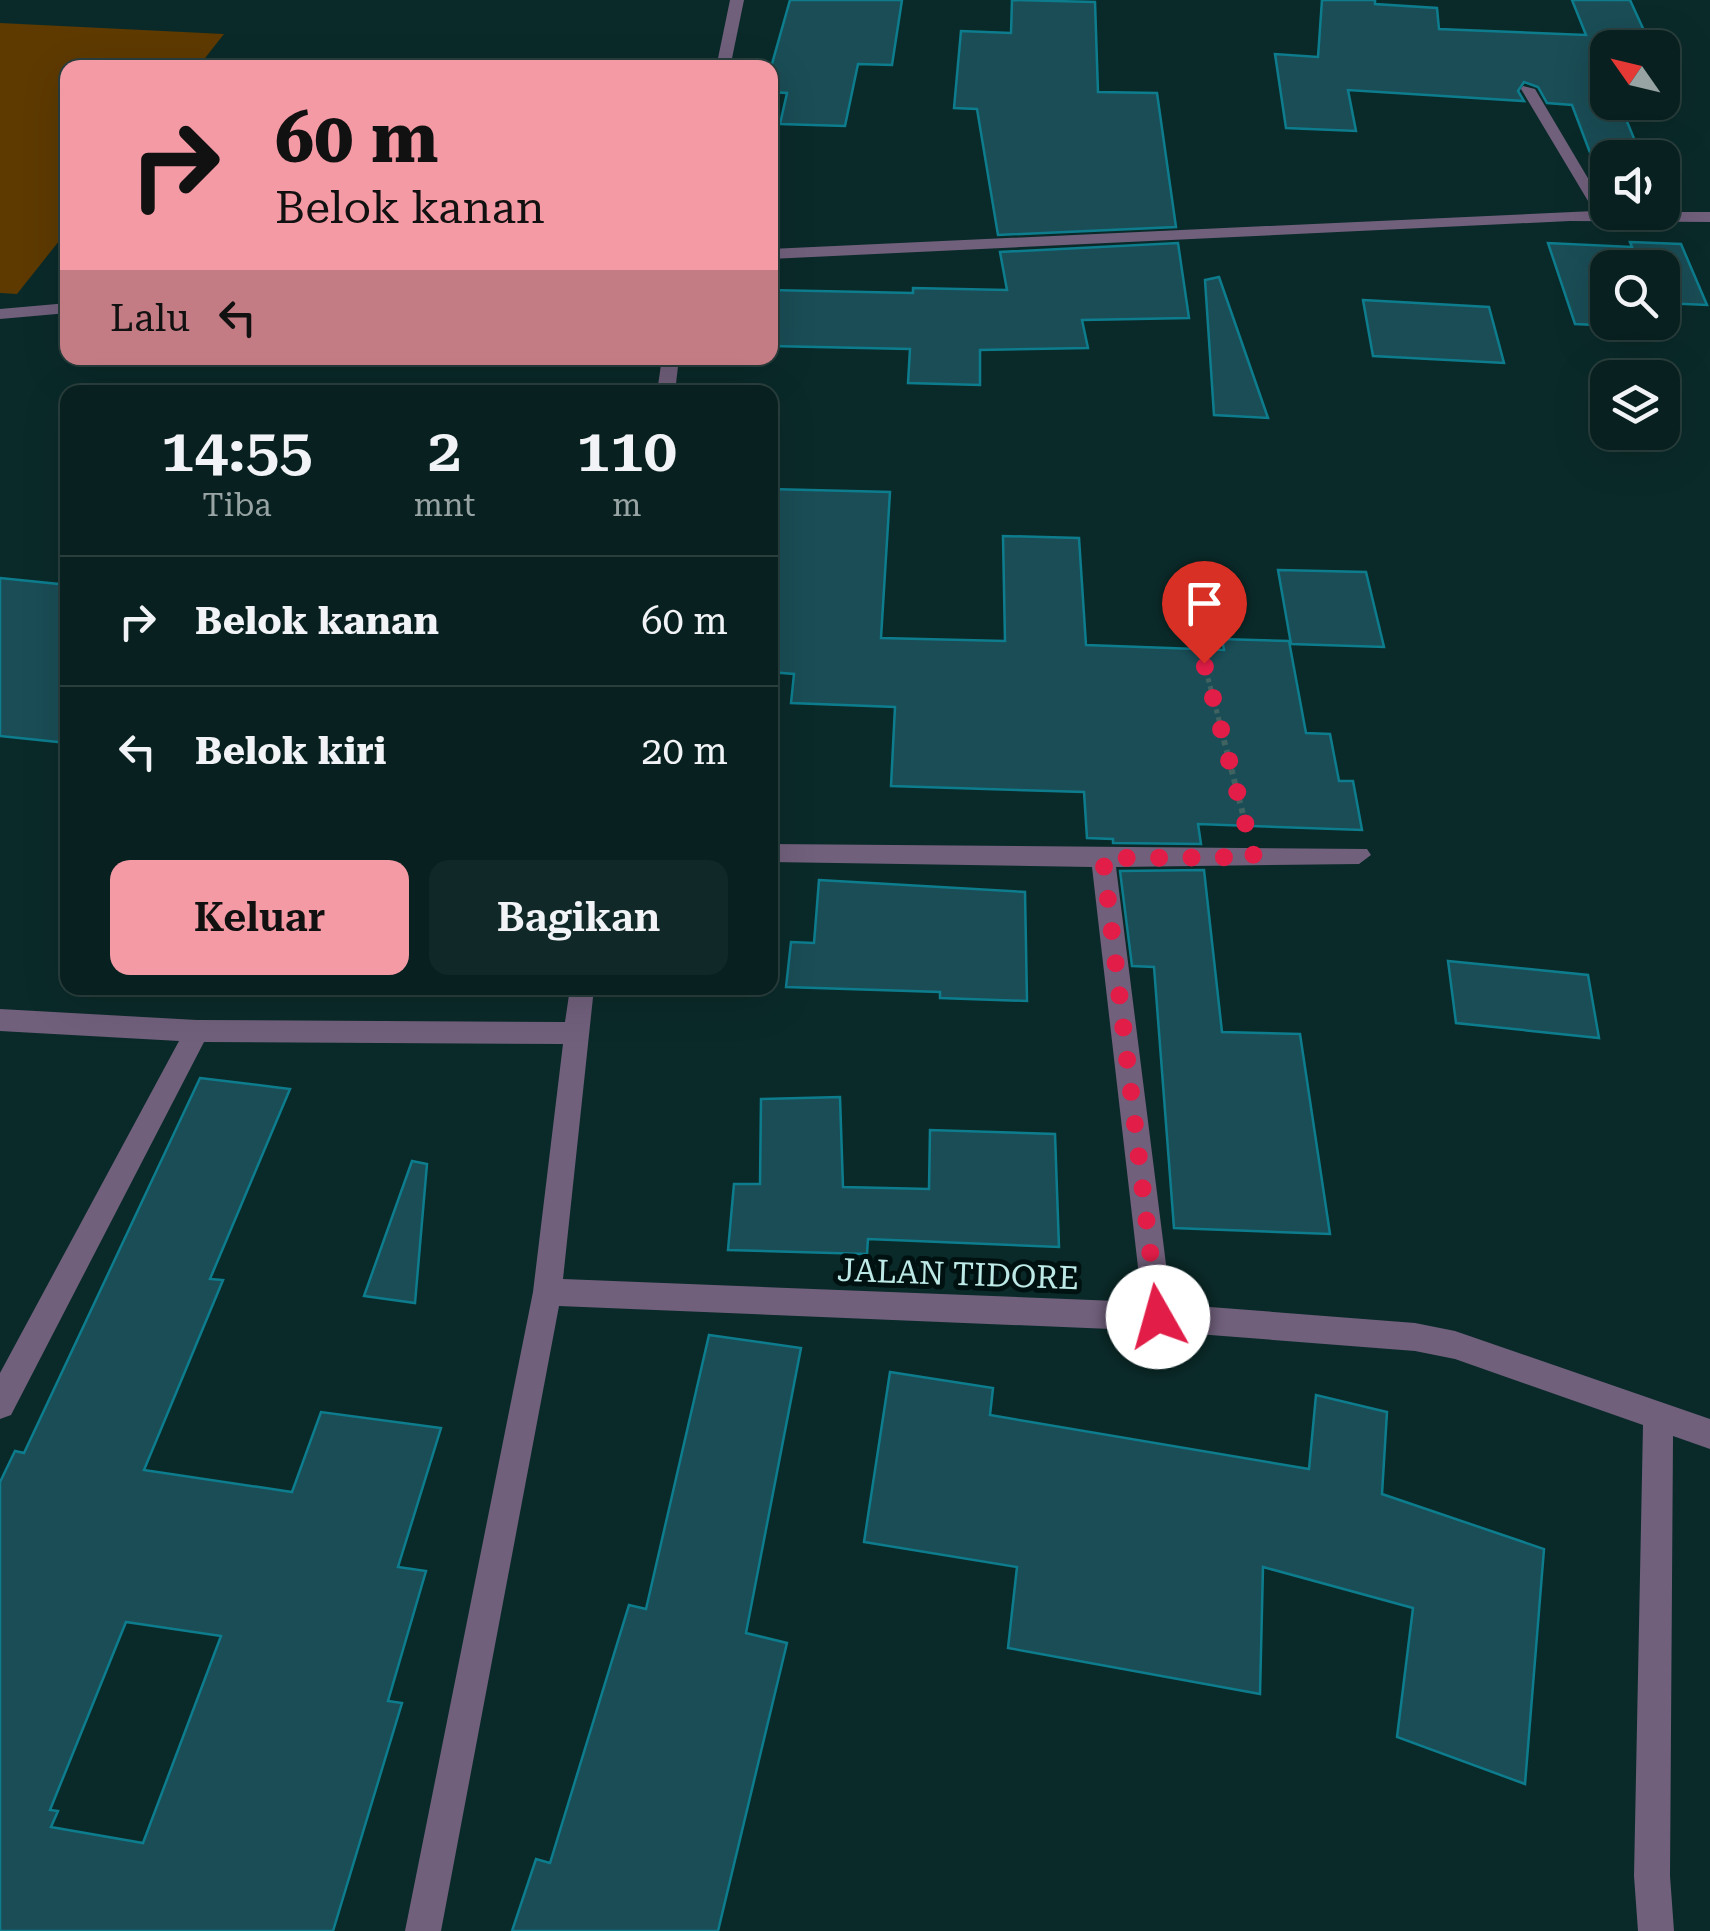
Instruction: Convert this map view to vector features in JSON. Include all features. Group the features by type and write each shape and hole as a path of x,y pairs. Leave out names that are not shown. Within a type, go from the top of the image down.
{"street":[{"path":"725,60 737,0"},
{"path":"1528,89 1590,192"},
{"path":"778,254 1590,216"},
{"path":"1680,216 1710,217"},
{"path":"0,314 60,309"},
{"path":"778,853 1103,858 1359,854"},
{"path":"1103,858 1158,1317"},
{"path":"422,1931 496,1568 546,1292 581,995"},
{"path":"0,1020 196,1030 574,1033"},
{"path":"0,1404 196,1030"},
{"name":"JALAN TIDORE","path":"546,1292 1158,1317 1416,1336 1454,1345 1710,1434"},
{"path":"1656,1931 1652,1876 1658,1419"}],"path":[{"path":"1204,663 1254,857"}],"shaded area":[{"path":"0,23 224,34 204,60 60,60 60,240 17,294 0,293"}],"building":[{"path":"790,0 902,0 892,65 858,64 845,126 780,124 787,93 778,92 778,60 773,60"},
{"path":"1012,0 1095,2 1098,92 1157,93 1176,227 998,235 977,109 954,108 961,31 1011,33"},
{"path":"1322,0 1375,0 1375,4 1437,8 1439,29 1586,35 1572,0 1630,0 1644,30 1590,30 1590,120 1626,120 1635,140 1590,140 1590,153 1572,105 1547,103 1538,87 1524,82 1518,91 1524,101 1348,90 1356,131 1286,128 1275,54 1318,57"},
{"path":"1630,242 1681,244 1707,305 1680,304 1680,250 1590,250 1590,325 1575,324 1548,243 1632,247"},
{"path":"1178,243 1189,318 1082,320 1088,348 980,350 980,385 908,383 910,349 778,346 778,290 1007,290 1000,252"},
{"path":"1219,277 1268,418 1214,415 1205,280"},
{"path":"1363,300 1489,307 1504,363 1373,356"},
{"path":"778,489 890,492 881,638 1005,641 1003,536 1079,538 1086,645 1224,650 1222,639 1289,641 1306,733 1330,734 1339,781 1353,781 1362,830 1198,824 1201,844 1113,843 1113,839 1087,838 1084,792 891,786 895,707 791,703 794,674 778,673"},
{"path":"1278,570 1366,572 1384,647 1291,644"},
{"path":"0,578 60,584 60,742 0,736"},
{"path":"1204,870 1222,1032 1300,1034 1330,1234 1174,1228 1154,967 1132,966 1120,871"},
{"path":"819,880 1025,892 1027,1001 940,998 940,992 786,987 791,942 814,943"},
{"path":"1448,961 1588,975 1599,1038 1456,1023"},
{"path":"200,1078 290,1089 210,1279 223,1280 144,1470 292,1492 321,1412 441,1428 398,1567 426,1571 388,1701 402,1703 333,1931 0,1931 0,1482 15,1451 24,1453","holes":["126,1622 221,1636 143,1843 51,1827 58,1811 50,1810"]},
{"path":"840,1097 843,1187 929,1189 930,1130 1055,1134 1059,1247 868,1239 867,1254 728,1250 734,1184 760,1184 761,1099"},
{"path":"412,1161 427,1164 415,1303 364,1296"},
{"path":"709,1335 801,1348 746,1633 787,1643 718,1931 512,1931 536,1859 550,1863 629,1605 646,1609"},
{"path":"890,1372 993,1388 990,1415 1309,1469 1316,1395 1387,1412 1382,1494 1544,1549 1525,1784 1397,1737 1413,1608 1263,1567 1260,1694 1008,1648 1017,1567 864,1542"}],"route":[{"path":"1158,1317 1103,858 1254,857 1204,663"}]}
